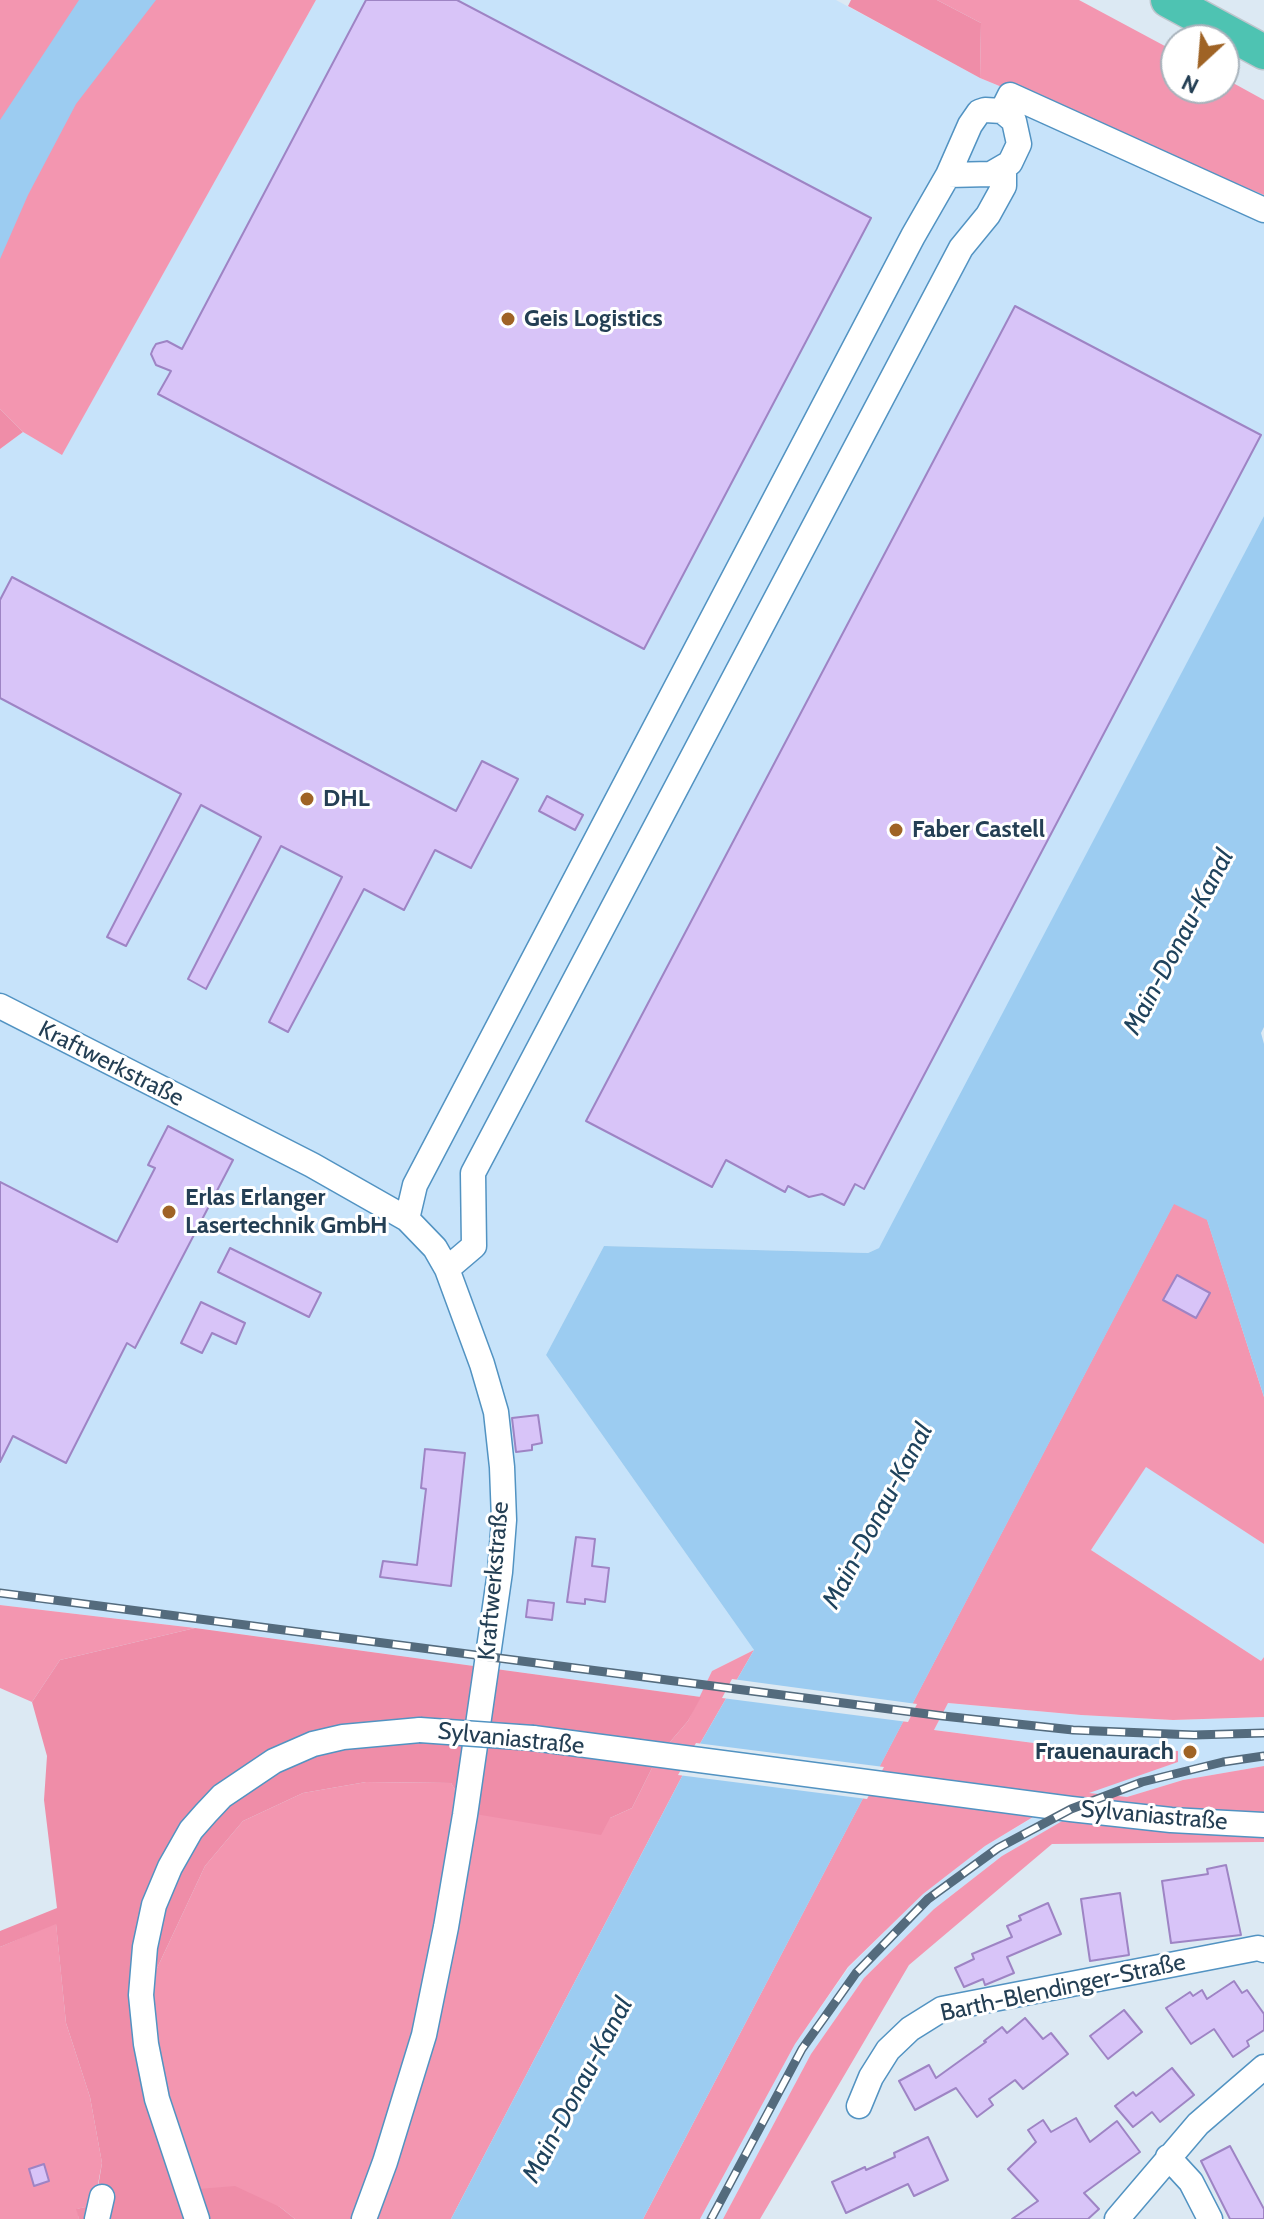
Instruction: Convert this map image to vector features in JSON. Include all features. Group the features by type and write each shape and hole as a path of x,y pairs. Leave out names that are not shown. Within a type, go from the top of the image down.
{"highway":[{"path":"1168,0 1264,52"}],"street":[{"path":"1002,111 1010,95 1264,210"},
{"path":"407,1219 415,1185 441,1134 948,175 974,118 985,110 1002,111 1014,121 1019,136 1015,155 1004,169 991,174 948,175"},
{"path":"447,1269 474,1246 473,1173 961,248 988,215 1004,186 1004,169"},
{"name":"Kraftwerkstraße","path":"0,1006 312,1165 407,1219 435,1248 447,1269 496,1412 504,1520 500,1572 465,1815 439,1962 412,2076 364,2219"},
{"name":"Sylvaniastraße","path":"197,2219 157,2099 146,2044 141,1995 151,1919 170,1867 191,1830 214,1804 274,1761 313,1744 343,1737 420,1730 533,1738 1171,1820 1264,1825"},
{"name":"Barth-Blendinger-Straße","path":"859,2106 871,2077 888,2050 910,2029 942,2009 1258,1948 1264,1950"},
{"path":"1117,2219 1198,2124 1264,2067"},
{"path":"1168,2157 1191,2182 1210,2219"}],"shaded area":[{"path":"0,0 316,0 62,455 23,432 0,409"},
{"path":"316,0 836,0 980,78 1264,195 1264,516 886,1238 879,1248 868,1253 604,1246 546,1355 754,1650 712,1671 701,1697 196,1628 0,1605 0,449 23,432 62,454"},
{"path":"851,0 937,0 981,23 980,78 848,6"},
{"path":"937,0 1079,0 1160,43 1160,104 1240,104 1240,87 1264,100 1264,195 980,78 981,23"},
{"path":"0,409 23,432 0,449"},
{"path":"1174,1203 1207,1219 1264,1397 1264,1544 1146,1467 1091,1550 1261,1661 1264,1657 1264,1717 1173,1720 948,1703 934,1730 1072,1748 1178,1751 1178,1762 1089,1793 1127,1797 1183,1780 1264,1766 1264,1842 1052,1844 909,1965 760,2219 723,2219 811,2054 864,1978 934,1909 1002,1856 1064,1820 1033,1817 985,1846 923,1894 848,1967 795,2044 700,2219 643,2219"},
{"path":"1146,1466 1264,1544 1264,1657 1261,1661 1091,1550"},
{"path":"0,1605 195,1628 60,1660 32,1702 0,1688"},
{"path":"195,1628 701,1697 688,1721 658,1756 632,1808 610,1818 601,1835 469,1813 451,1783 366,1782 303,1793 243,1821 205,1866 144,1996 186,2190 235,2186 280,2207 295,2219 79,2219 76,2209 95,2205 102,2163 90,2097 66,2023 56,1924 0,1947 0,1931 57,1908 44,1800 47,1756 32,1702 60,1660"},
{"path":"754,1650 690,1761 451,2219 295,2219 280,2207 186,2190 144,1996 205,1866 243,1821 303,1793 366,1782 451,1783 469,1813 610,1818 632,1808 658,1756 688,1721 712,1671"},
{"path":"947,1703 1173,1720 1264,1717 1264,1766 1183,1780 1127,1797 1086,1793 1178,1762 1178,1751 1072,1748 934,1730"},
{"path":"1034,1817 1065,1820 1002,1856 934,1909 864,1978 811,2054 723,2219 700,2219 795,2044 849,1967 923,1894 985,1846"},
{"path":"56,1923 66,2023 90,2097 102,2163 94,2205 77,2209 79,2219 0,2219 0,1947"}],"water":[{"path":"79,0 156,0 76,104 28,195 0,259 0,120"},
{"name":"Main-Donau-Kanal","path":"1264,516 1264,1027 1261,1033 1264,1044 1264,1397 1207,1220 1174,1204 643,2219 451,2219 690,1761 754,1650 546,1355 604,1246 868,1253 879,1248"}],"pier":[{"path":"732,1679 917,1704 908,1722 722,1698"},
{"path":"696,1743 884,1767 867,1799 678,1775"}],"building":[{"name":"Geis Logistics","path":"366,0 457,0 871,218 644,649 158,394 171,371 156,365 151,354 153,349 156,344 167,341 182,349"},
{"name":"Faber Castell","path":"1015,306 1261,435 864,1189 855,1184 844,1205 822,1194 809,1197 788,1186 785,1192 726,1160 712,1187 586,1121"},
{"name":"DHL","path":"12,577 456,811 482,761 518,779 471,868 435,850 404,910 364,889 288,1032 269,1022 342,877 281,846 206,989 188,979 261,837 201,805 126,946 107,937 181,794 0,698 0,600"},
{"path":"547,796 583,815 575,830 539,811"},
{"name":"Erlas Erlanger Lasertechnik GmbH","path":"168,1126 233,1160 135,1348 127,1343 66,1463 13,1436 0,1462 0,1182 117,1242 155,1168 148,1165"},
{"path":"230,1248 321,1293 309,1317 218,1272"},
{"path":"1177,1275 1210,1293 1196,1318 1163,1300"},
{"path":"201,1302 245,1323 236,1344 212,1333 202,1353 181,1343"},
{"path":"538,1415 542,1443 532,1445 532,1450 516,1452 512,1418"},
{"path":"425,1449 465,1453 451,1586 380,1577 383,1561 417,1565 426,1489 421,1488"},
{"path":"576,1537 595,1539 592,1566 609,1568 605,1602 585,1599 585,1604 567,1602"},
{"path":"528,1600 554,1603 552,1620 526,1617"},
{"path":"1226,1865 1241,1935 1171,1943 1162,1881 1208,1874 1207,1869"},
{"path":"1120,1893 1129,1955 1090,1961 1081,1899"},
{"path":"1048,1903 1061,1934 1007,1957 1014,1973 985,1985 983,1979 964,1987 955,1968 974,1959 972,1954 1012,1937 1007,1926 1021,1920 1019,1916"},
{"path":"1234,1981 1242,1993 1247,1990 1264,2014 1264,2030 1247,2041 1249,2046 1233,2057 1214,2029 1191,2044 1166,2008 1190,1992 1193,1996 1202,1990 1207,1999"},
{"path":"1124,2010 1142,2032 1108,2059 1090,2036"},
{"path":"1025,2018 1043,2039 1051,2033 1068,2054 1023,2089 1015,2080 989,2099 993,2105 977,2117 956,2088 915,2110 899,2081 929,2065 936,2078 1002,2027 1007,2033"},
{"path":"1172,2068 1194,2095 1160,2122 1152,2112 1133,2127 1115,2106 1133,2092 1136,2096"},
{"path":"1076,2118 1090,2142 1117,2121 1140,2152 1084,2193 1099,2209 1088,2219 1012,2219 1038,2201 1008,2169 1036,2142 1028,2130 1043,2120 1051,2132"},
{"path":"928,2137 948,2180 914,2196 908,2184 846,2213 832,2182 895,2157 894,2153"},
{"path":"1230,2146 1264,2209 1264,2219 1230,2219 1201,2161"},
{"path":"44,2164 49,2181 34,2186 29,2169"}],"railway":[{"path":"0,1593 943,1716 1073,1730 1194,1735 1264,1733"},
{"path":"711,2219 802,2049 856,1973 928,1899 998,1848 1071,1809 1142,1782 1223,1762 1264,1756"}],"place":[{"name":"Geis Logistics","path":"508,319"},
{"name":"DHL","path":"307,799"},
{"name":"Faber Castell","path":"896,830"},
{"name":"Erlas Erlanger Lasertechnik GmbH","path":"169,1212"},
{"name":"Frauenaurach","path":"1190,1752"}]}
